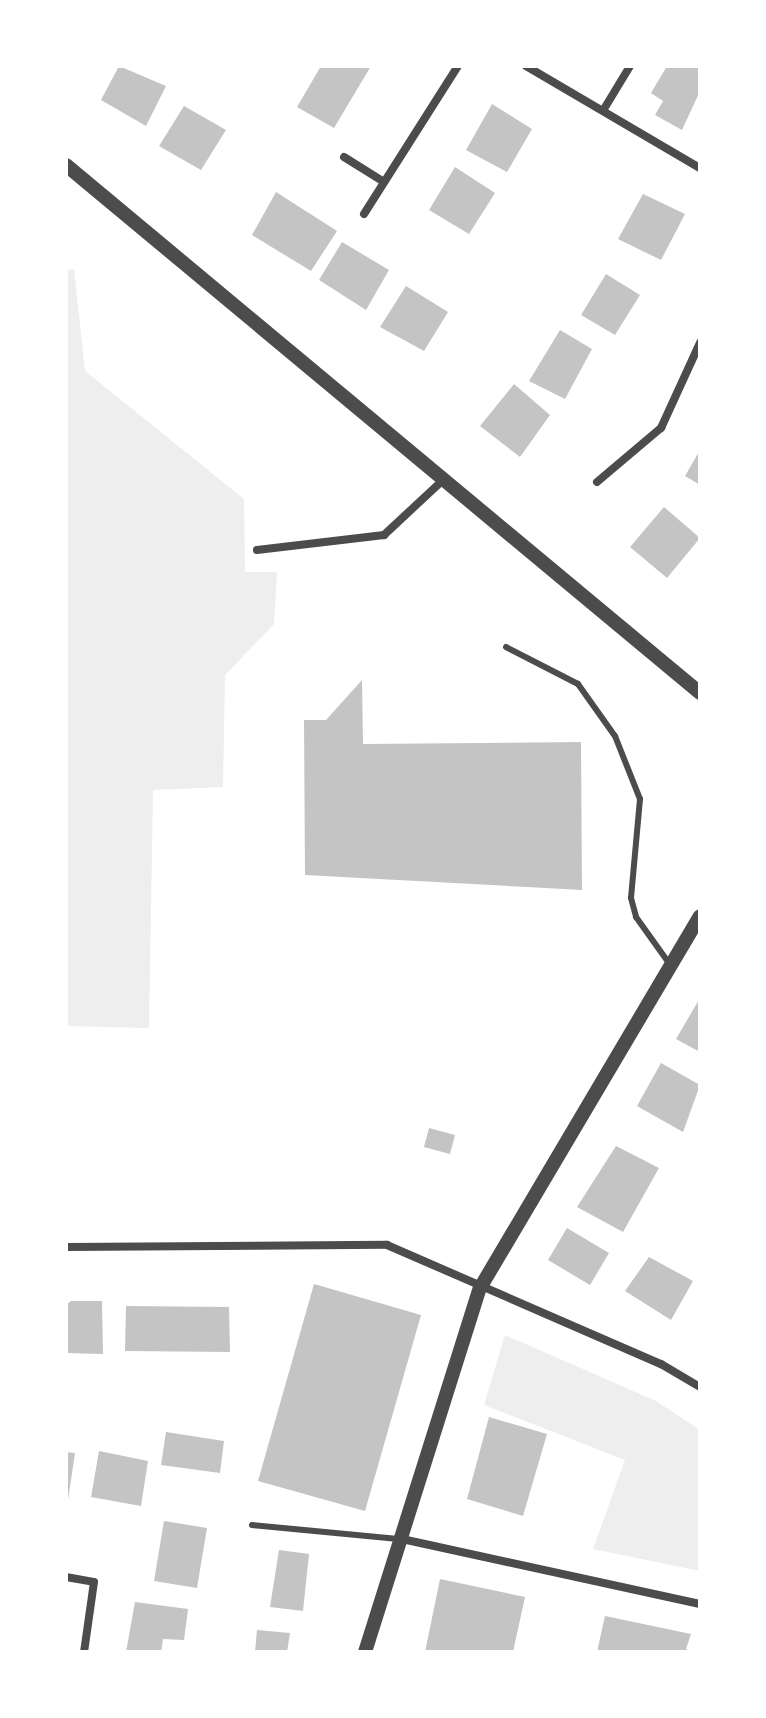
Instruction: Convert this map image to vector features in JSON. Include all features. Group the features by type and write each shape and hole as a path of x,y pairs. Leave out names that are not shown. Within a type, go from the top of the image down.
{"street":[{"path":"364,214 458,66"},
{"path":"526,66 700,168"},
{"path":"604,109 630,66"},
{"path":"344,157 384,182"},
{"path":"68,171 700,693"},
{"path":"597,482 661,428 700,343"},
{"path":"257,550 384,535 444,479"},
{"path":"365,1652 480,1288 700,916"},
{"path":"66,1247 387,1245 661,1364 700,1387"},
{"path":"402,1539 700,1604"},
{"path":"66,1577 94,1582 84,1652"}],"lane":[{"path":"506,647 578,684 615,736 640,799 630,868 633,907 671,966"},
{"path":"252,1525 402,1539"}],"shaded area":[{"path":"74,269 85,371 244,499 245,572 277,572 274,624 225,675 223,787 153,790 149,1028 66,1026 66,270"},
{"path":"505,1335 656,1401 700,1430 700,1571 593,1549 625,1460 484,1405"}],"building":[{"path":"119,66 166,86 146,126 101,100"},
{"path":"321,66 371,66 334,128 297,107"},
{"path":"667,66 700,66 700,91 682,130 655,115 663,101 651,93"},
{"path":"492,104 532,129 507,172 466,150"},
{"path":"184,106 226,130 201,170 159,146"},
{"path":"455,167 495,193 469,234 429,210"},
{"path":"276,192 337,231 311,271 252,235"},
{"path":"643,194 685,214 661,260 618,239"},
{"path":"342,242 389,270 366,310 319,280"},
{"path":"606,274 640,295 615,335 581,315"},
{"path":"406,286 448,312 424,351 380,327"},
{"path":"560,330 592,349 565,399 529,381"},
{"path":"514,384 550,415 520,457 480,426"},
{"path":"700,450 700,485 685,476"},
{"path":"664,507 700,538 667,578 630,547"},
{"path":"362,680 363,744 581,742 582,890 305,875 304,720 326,720"},
{"path":"700,998 700,1052 676,1039"},
{"path":"661,1063 700,1085 683,1132 637,1106"},
{"path":"429,1128 455,1135 450,1154 424,1147"},
{"path":"616,1146 659,1168 623,1232 577,1207"},
{"path":"567,1228 609,1253 590,1285 548,1260"},
{"path":"649,1257 693,1281 671,1320 625,1291"},
{"path":"314,1284 421,1315 365,1511 258,1481"},
{"path":"71,1301 102,1301 103,1354 66,1353 66,1305"},
{"path":"126,1306 229,1307 230,1352 125,1351"},
{"path":"489,1417 547,1434 523,1516 467,1499"},
{"path":"166,1432 224,1441 220,1473 161,1465"},
{"path":"99,1451 148,1461 141,1506 91,1497"},
{"path":"66,1452 75,1453 68,1500 66,1500"},
{"path":"164,1521 207,1528 197,1588 154,1581"},
{"path":"279,1550 309,1554 303,1611 270,1607"},
{"path":"440,1579 525,1597 513,1652 425,1652"},
{"path":"135,1602 188,1609 184,1640 163,1639 161,1652 126,1652"},
{"path":"605,1616 691,1634 686,1649 693,1652 597,1652"},
{"path":"257,1630 290,1633 287,1652 255,1652"}]}
